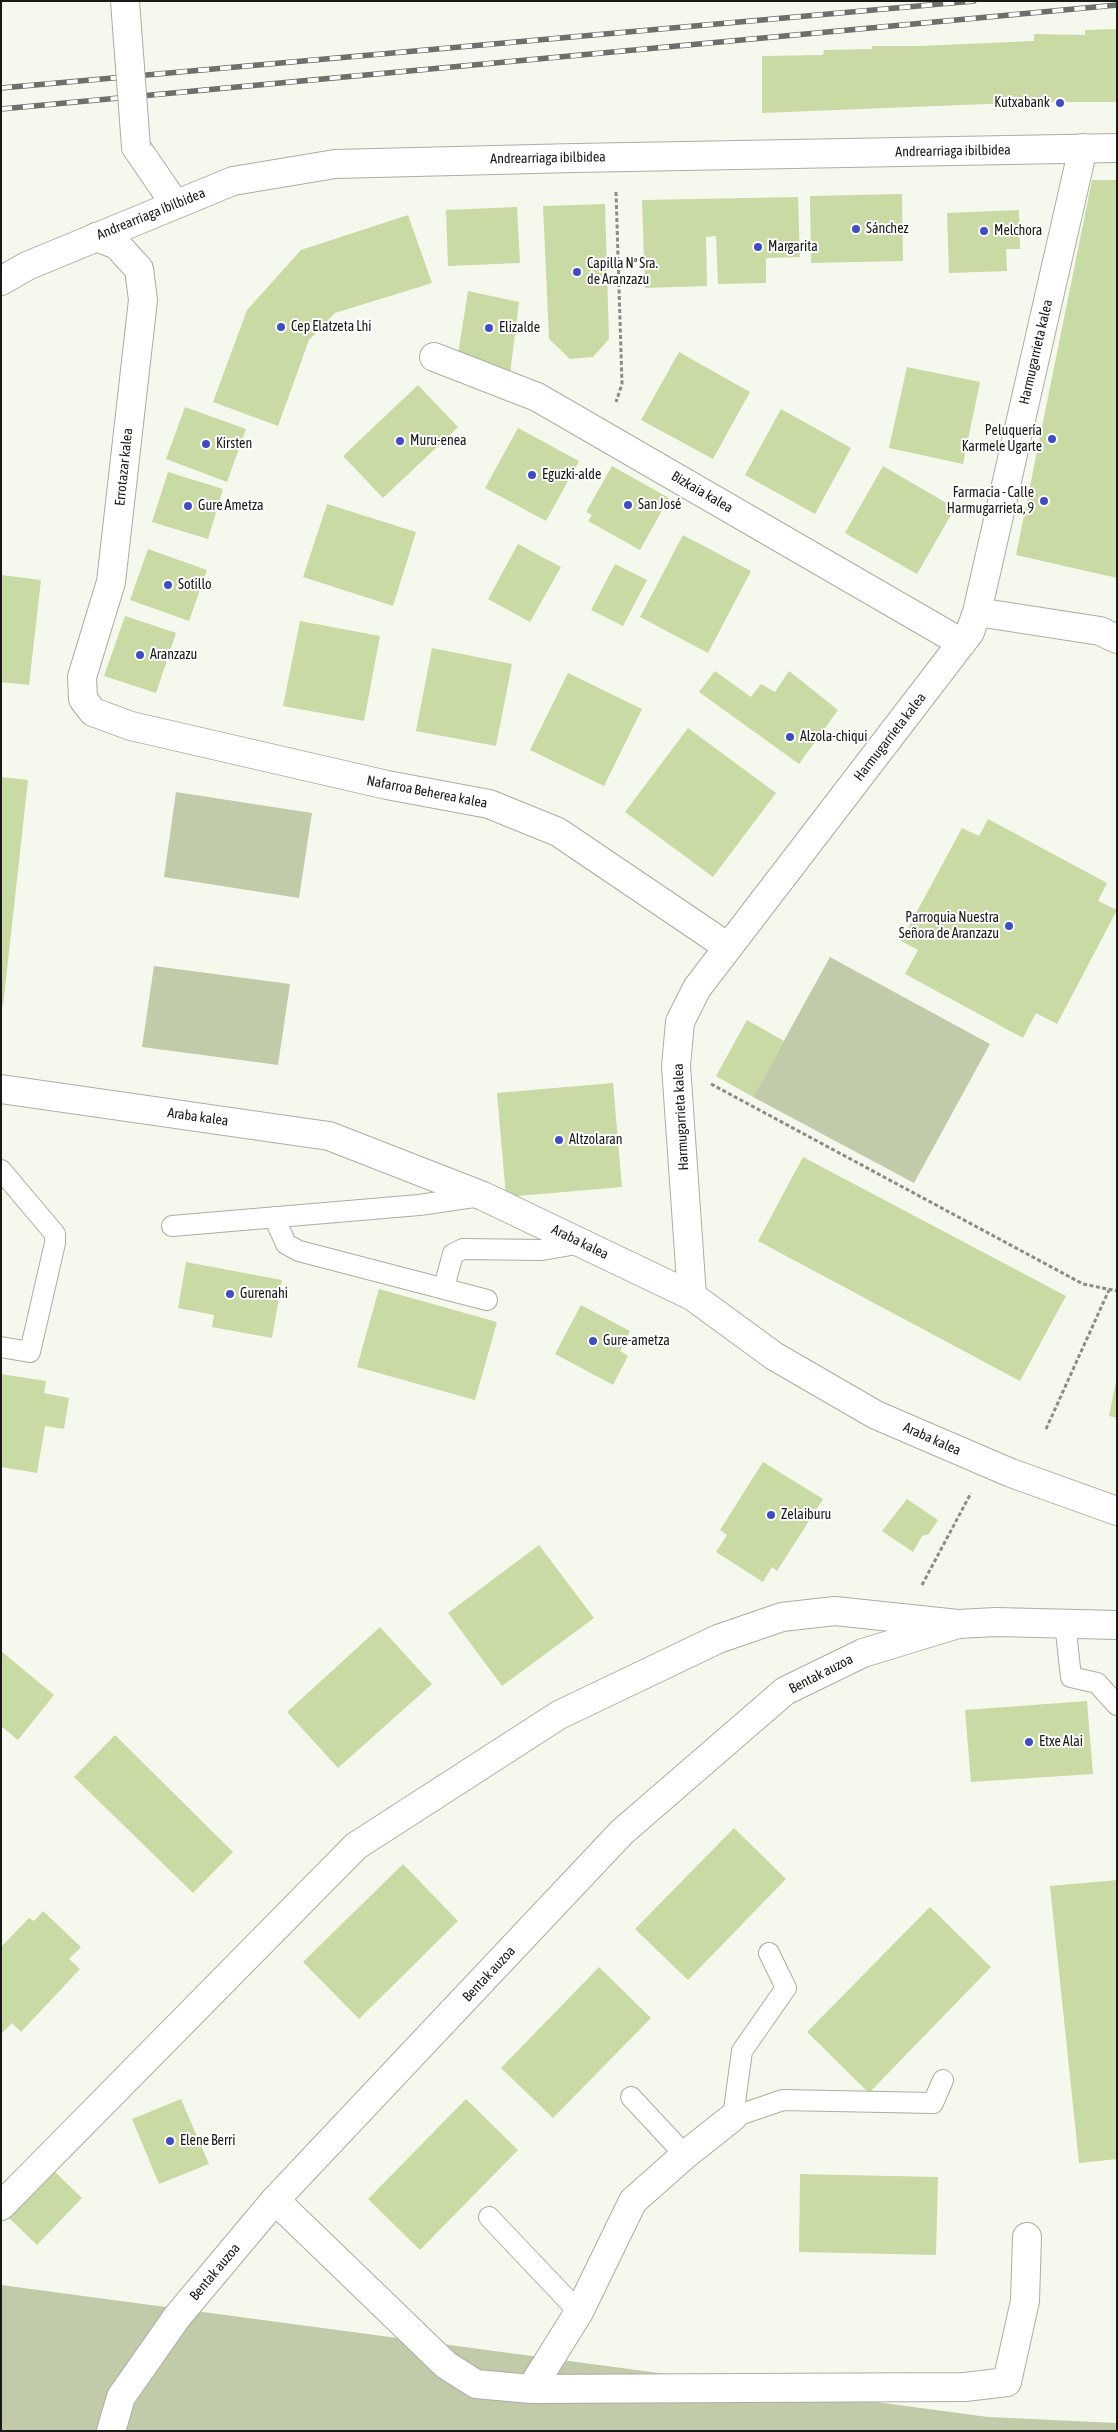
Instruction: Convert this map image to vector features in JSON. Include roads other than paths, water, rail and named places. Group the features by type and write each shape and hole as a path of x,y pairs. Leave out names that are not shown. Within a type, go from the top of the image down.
{"street":[{"path":"125,1 136,147 175,204"},
{"name":"Harmugarrieta kalea","path":"692,1296 676,1066 680,1022 697,988 970,632 1083,148"},
{"name":"Andrearriaga ibilbidea","path":"1,281 27,266 96,236 233,181 335,164 1117,148"},
{"name":"Errotazar kalea","path":"93,712 83,699 82,677 111,582 143,300 139,270 117,245 96,236"},
{"name":"Bizkaia kalea","path":"434,357 537,397 962,643"},
{"path":"976,612 1100,631 1117,639"},
{"name":"Nafarroa Beherea kalea","path":"93,712 131,726 386,785 415,788 489,804 558,832 728,948"},
{"name":"Araba kalea","path":"1,1089 329,1136 483,1196 692,1296 774,1356 876,1415 1011,1474 1117,1511"},
{"name":"Bentak auzoa","path":"1,2206 356,1846 559,1715 718,1638 782,1617 835,1611 958,1624 996,1622 1117,1625"},
{"name":"Bentak auzoa","path":"111,2431 121,2397 177,2316 276,2200 622,1832 785,1691 863,1653 958,1624"},
{"path":"531,2389 579,2312 633,2201 685,2155 733,2117"},
{"path":"276,2200 446,2365 476,2384 531,2389 965,2387 1007,2382 1025,2301 1027,2237"}],"lane":[{"path":"1,1170 55,1234 55,1243 30,1352 1,1347"},
{"path":"172,1226 419,1205 483,1196"},
{"path":"274,1217 286,1244 299,1251 444,1287 487,1300"},
{"path":"444,1287 454,1254 463,1249 542,1250 582,1243"},
{"path":"1065,1624 1071,1677 1096,1683 1117,1705"},
{"path":"769,1953 786,1988 742,2050 733,2117 783,2100 933,2102 943,2080"},
{"path":"631,2097 685,2155"},
{"path":"489,2217 579,2312"}],"railway":[{"path":"1,88 974,1"},
{"path":"1,109 1117,5"}],"place":[{"name":"Kutxabank","path":"1060,103"},
{"name":"Sánchez","path":"856,229"},
{"name":"Melchora","path":"984,231"},
{"name":"Margarita","path":"758,247"},
{"name":"Capilla Nª Sra. de Aranzazu","path":"577,272"},
{"name":"Cep Elatzeta Lhi","path":"281,327"},
{"name":"Elizalde","path":"489,328"},
{"name":"Peluquería Karmele Ugarte","path":"1052,439"},
{"name":"Muru-enea","path":"400,441"},
{"name":"Kirsten","path":"206,444"},
{"name":"Eguzki-alde","path":"532,475"},
{"name":"Farmacia - Calle Harmugarrieta, 9","path":"1044,501"},
{"name":"San José","path":"628,505"},
{"name":"Gure Ametza","path":"188,506"},
{"name":"Sotillo","path":"168,585"},
{"name":"Aranzazu","path":"140,655"},
{"name":"Alzola-chiqui","path":"790,737"},
{"name":"Parroquia Nuestra Señora de Aranzazu","path":"1009,926"},
{"name":"Altzolaran","path":"559,1140"},
{"name":"Gurenahi","path":"230,1294"},
{"name":"Gure-ametza","path":"593,1341"},
{"name":"Zelaiburu","path":"771,1515"},
{"name":"Etxe Alai","path":"1029,1742"},
{"name":"Elene Berri","path":"170,2141"}]}
